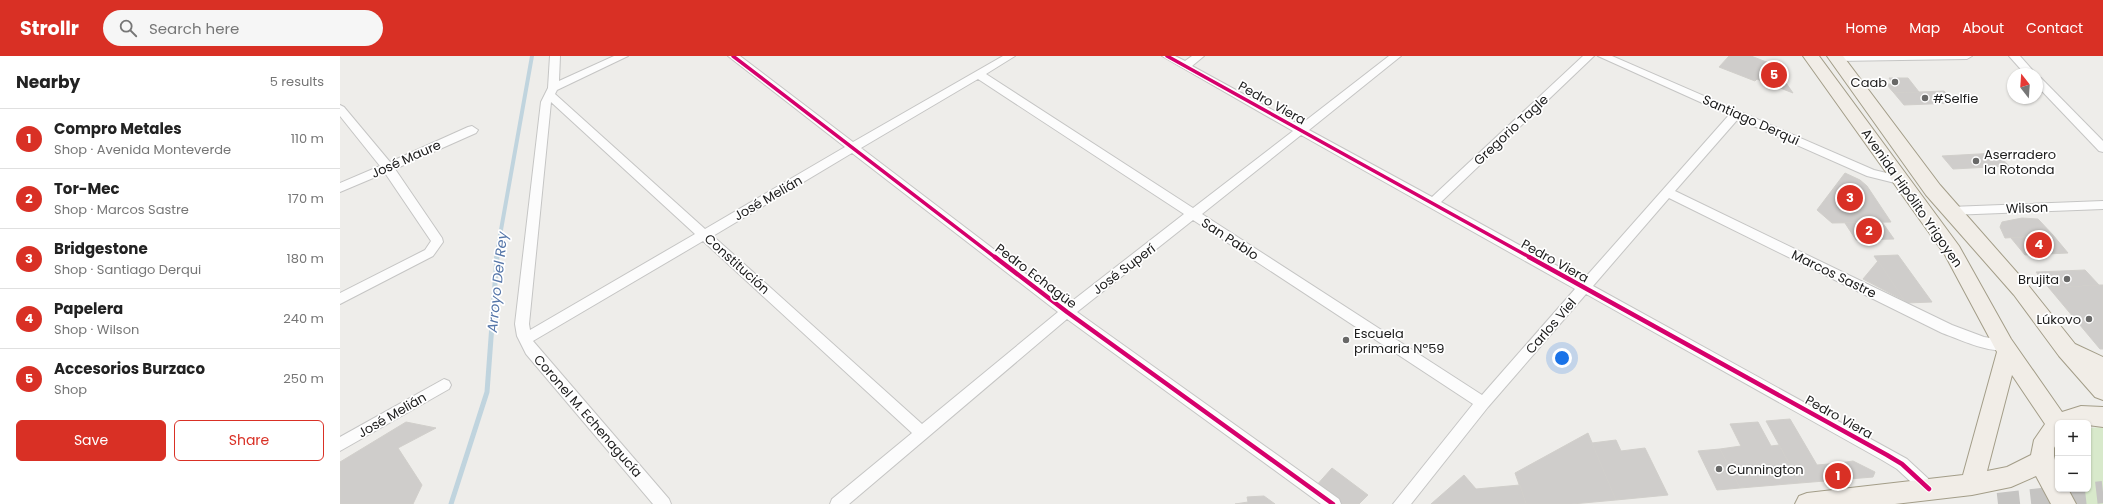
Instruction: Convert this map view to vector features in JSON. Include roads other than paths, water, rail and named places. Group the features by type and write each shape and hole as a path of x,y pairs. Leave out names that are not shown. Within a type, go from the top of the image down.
{"main road":[{"name":"Avenida Hipólito Yrigoyen","path":"1811,56 1952,250 2006,347 2055,421"},
{"name":"Avenida Hipólito Yrigoyen","path":"1836,57 1932,190 2021,290 2067,350 2103,391"},
{"path":"1972,484 2006,347"},
{"path":"2067,350 2103,367"},
{"path":"2065,420 2067,418 2089,415 2103,417"},
{"path":"2055,429 2045,440 2042,461 2053,488 2064,504"},
{"path":"1807,504 1929,488 1972,484 2011,476 2042,461"}],"street":[{"path":"552,92 555,56"},
{"path":"552,92 623,56"},
{"name":"Pedro Echagüe","path":"733,56 1067,312 1333,504"},
{"name":"José Melián","path":"526,339 1010,56"},
{"name":"Pedro Viera","path":"1167,56 1584,288 1888,454 1902,464 1929,488"},
{"path":"1185,66 1199,56"},
{"name":"José Superí","path":"838,504 1067,312 1194,215 1396,56"},
{"name":"Gregorio Tagle","path":"1432,204 1589,56"},
{"name":"Santiago Derqui","path":"1603,56 1871,173 1900,180"},
{"path":"1836,57 1966,56"},
{"path":"2014,56 2025,68"},
{"name":"San Pablo","path":"978,74 1483,403"},
{"path":"2043,86 2103,148"},
{"name":"Constitución","path":"552,92 704,235 923,434"},
{"name":"Coronel M. Echenagucía","path":"552,92 546,102 522,324 526,339 531,350 663,504"},
{"path":"340,109 387,166 436,238 434,248 419,258 340,299"},
{"name":"Carlos Viel","path":"1401,504 1483,403 1736,114"},
{"name":"José Maure","path":"340,188 387,166 472,130"},
{"name":"Marcos Sastre","path":"1668,193 1947,329 1984,342 2006,347"},
{"name":"Wilson","path":"1950,211 2103,205"},
{"name":"José Melián","path":"340,445 444,385"}],"waterway":[{"name":"Arroyo Del Rey","path":"496,258 532,56"},
{"name":"Arroyo Del Rey","path":"451,504 487,392 497,257"}],"tunnel":[{"path":"1998,504 2103,492"}],"place":[{"name":"Accesorios Burzaco","path":"1774,75"},
{"name":"Caab","path":"1895,82"},
{"name":"#Selfie","path":"1925,98"},
{"name":"Aserradero la Rotonda","path":"1976,161"},
{"name":"Bridgestone","path":"1850,198"},
{"name":"Tor-Mec","path":"1869,231"},
{"name":"Papelera","path":"2039,245"},
{"name":"Brujita","path":"2067,279"},
{"name":"Lúkovo","path":"2089,319"},
{"name":"Escuela primaria Nº59","path":"1346,340"},
{"name":"Cunnington","path":"1719,469"},
{"name":"Compro Metales","path":"1838,476"}]}
